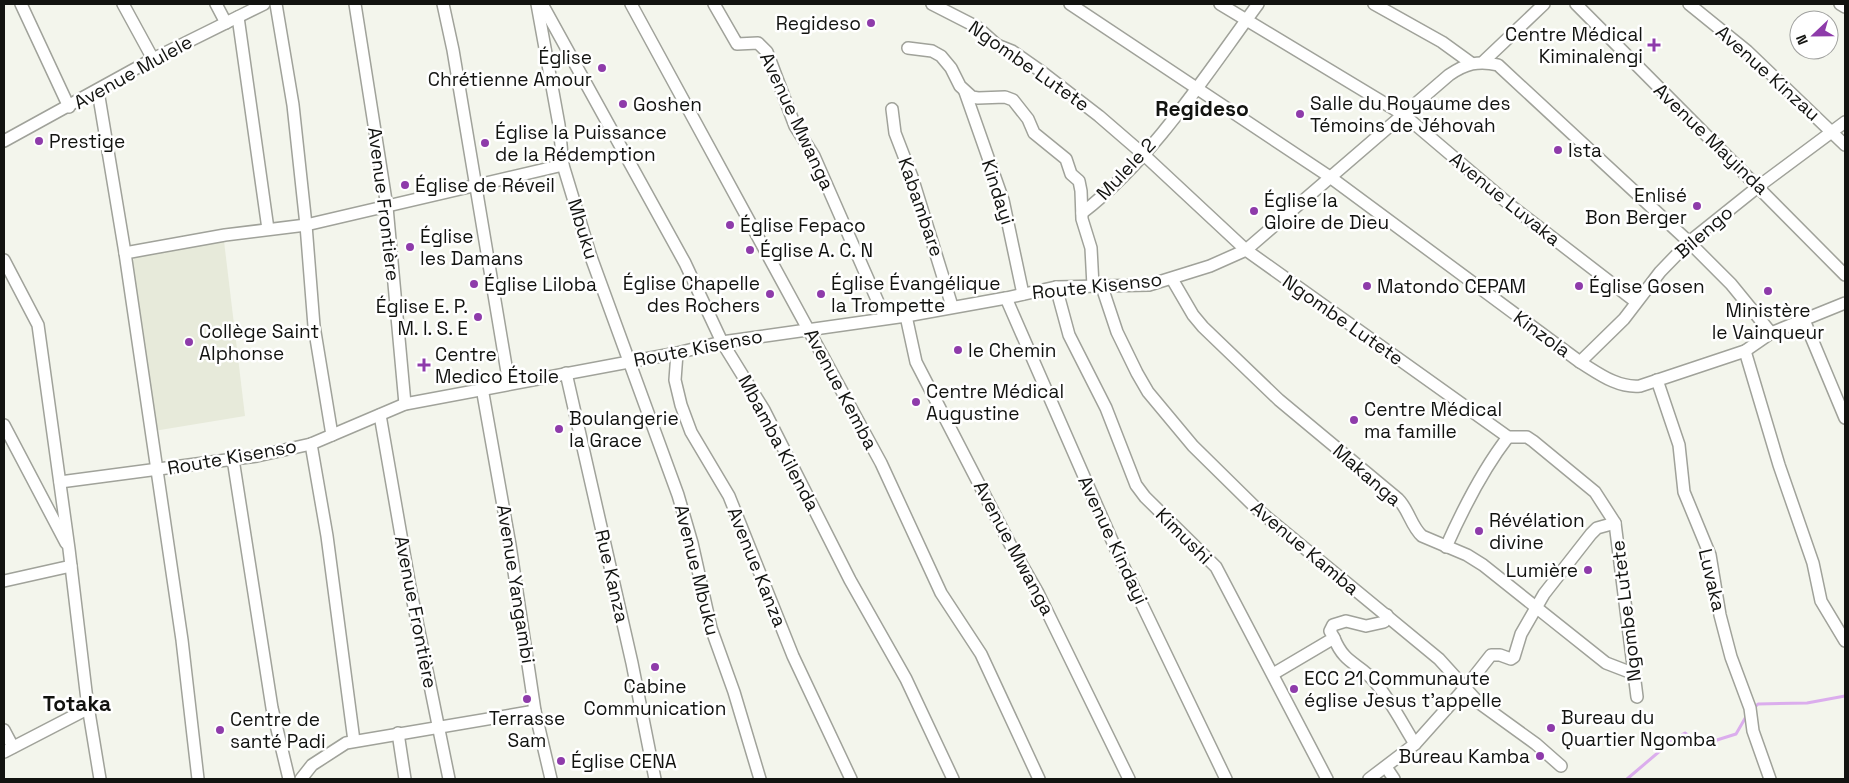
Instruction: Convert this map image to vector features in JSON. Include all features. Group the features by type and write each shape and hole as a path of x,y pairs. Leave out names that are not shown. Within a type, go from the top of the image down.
{"street":[{"path":"20,4 69,107"},
{"path":"123,4 153,59"},
{"path":"216,4 226,23"},
{"name":"Avenue Mulele","path":"4,141 69,107 153,59 264,4"},
{"path":"276,4 293,104 306,225 314,326 332,435"},
{"name":"Avenue Frontière","path":"356,4 387,206 404,404"},
{"path":"443,4 476,185 509,384"},
{"name":"Mbuku","path":"538,4 559,125 563,165 591,257 630,361"},
{"name":"Mbamba Kilenda","path":"542,4 686,262 722,342 764,410 850,580 906,679 953,779"},
{"name":"Avenue Kemba","path":"631,4 881,463 941,594 981,654 1039,779"},
{"name":"Avenue Mwanga","path":"714,4 737,44 758,43 767,52 795,126 814,156 885,318"},
{"name":"Ngombe Lutete","path":"932,4 977,27 998,46 1012,52 1042,72 1099,116 1143,154 1246,250 1508,437 1526,437 1533,441 1595,492 1615,523 1632,673 1637,697"},
{"name":"Kinzola","path":"1070,4 1330,177 1580,362 1612,382 1632,386 1656,380"},
{"name":"Avenue Luvaka","path":"1220,4 1247,18 1404,115 1510,205 1636,302"},
{"name":"Mulele 2","path":"1082,213 1104,196 1143,154 1197,88 1258,4"},
{"path":"1374,4 1442,42 1471,63"},
{"path":"1484,61 1544,4"},
{"name":"Avenue Mayinda","path":"1576,4 1671,101 1759,186 1845,275"},
{"name":"Avenue Kinzau","path":"1689,4 1747,51 1845,145"},
{"path":"1840,4 1845,7"},
{"path":"238,17 268,229"},
{"path":"908,48 921,48 941,56 951,68 965,92"},
{"path":"1484,61 1498,65 1689,242 1731,284 1771,333"},
{"name":"Route Kisenso","path":"60,482 257,456 311,444 404,404 677,353 722,342 906,316 1056,287 1149,285 1172,279 1246,250 1449,75 1471,63 1484,61"},
{"path":"98,91 125,253 155,470 182,640 198,779"},
{"name":"Avenue Kamba","path":"965,92 978,98 1005,97 1013,100 1021,108 1034,133 1066,160 1071,174 1079,181 1082,213 1098,287 1117,332 1136,373 1148,392 1193,446 1257,509 1439,659 1478,702 1536,744 1561,766"},
{"name":"Kindayi","path":"965,92 1003,200 1023,294"},
{"name":"Kabambare","path":"892,109 895,133 912,177 952,306"},
{"name":"Bilengo","path":"1580,362 1624,319 1660,272 1689,242 1759,186 1845,122"},
{"path":"125,253 268,229 306,225 563,165"},
{"path":"4,260 38,325 69,549 88,708 100,779"},
{"name":"Makanga","path":"1172,279 1193,316 1231,355 1287,406 1398,499 1410,514 1416,531 1422,536 1467,555 1483,565 1606,663 1632,673"},
{"name":"Kimushi","path":"1056,287 1069,336 1106,408 1136,485 1145,497 1216,567 1327,779"},
{"name":"Avenue Kindayi","path":"1006,298 1121,561 1226,779"},
{"path":"1656,380 1745,351 1771,333 1845,303"},
{"name":"Avenue Mwanga","path":"906,316 916,362 1010,544 1038,593 1128,779"},
{"path":"1804,320 1845,418"},
{"path":"1745,351 1778,464 1813,563 1821,602 1845,641"},
{"name":"Avenue Kanza","path":"677,353 675,380 681,405 691,432 729,496 793,656 851,779"},
{"name":"Avenue Mbuku","path":"630,361 678,496 692,542 711,628 734,692 760,779"},
{"name":"Rue Kanza","path":"566,373 632,663 655,779"},
{"name":"Luvaka","path":"1656,380 1679,445 1684,492 1710,555 1720,615 1744,697 1750,708 1753,731 1770,779"},
{"name":"Avenue Yangambi","path":"482,388 510,545 535,711 551,779"},
{"name":"Avenue Frontière","path":"380,415 410,587 449,779"},
{"path":"4,425 69,549"},
{"path":"1446,547 1456,524 1498,450 1508,437"},
{"path":"311,444 327,536 354,741"},
{"path":"233,459 272,708 278,739 290,779"},
{"path":"1369,779 1415,744 1491,655 1500,655 1511,659 1514,657 1522,634 1544,594 1591,534 1598,528 1615,523"},
{"path":"4,581 71,566"},
{"path":"1387,615 1384,622 1369,625 1346,620 1333,625 1330,631 1345,659 1364,670 1375,682 1415,744"},
{"path":"1273,674 1334,638"},
{"path":"4,730 8,749 88,708"},
{"path":"304,778 312,765 334,749 354,741 535,711"},
{"path":"398,733 405,779"},
{"path":"1386,767 1394,779"}],"shaded area":[{"name":"Collège Saint Alphonse","path":"224,241 245,416 154,431 130,268 135,256"}],"waterway":[{"path":"1753,709 1758,704 1807,703 1845,696"},
{"path":"1627,779 1674,739 1685,733 1701,745 1736,734 1747,715"}],"place":[{"name":"Regideso","path":"871,23"},
{"name":"Centre Médical Kiminalengi","path":"1654,45"},
{"name":"Église Chrétienne Amour","path":"602,68"},
{"name":"Goshen","path":"623,104"},
{"name":"Salle du Royaume des Témoins de Jéhovah","path":"1300,114"},
{"name":"Prestige","path":"39,141"},
{"name":"Église la Puissance de la Rédemption","path":"485,143"},
{"name":"Ista","path":"1558,150"},
{"name":"Église de Réveil","path":"405,185"},
{"name":"Enlisé Bon Berger","path":"1697,206"},
{"name":"Église la Gloire de Dieu","path":"1254,211"},
{"name":"Église Fepaco","path":"730,225"},
{"name":"Église les Damans","path":"410,247"},
{"name":"Église A. C. N","path":"750,250"},
{"name":"Église Liloba","path":"474,284"},
{"name":"Matondo CEPAM","path":"1367,286"},
{"name":"Église Gosen","path":"1579,286"},
{"name":"Ministère le Vainqueur","path":"1768,291"},
{"name":"Église Chapelle des Rochers","path":"770,294"},
{"name":"Église Évangélique la Trompette","path":"821,294"},
{"name":"Église E. P. M. I. S. E","path":"478,317"},
{"name":"Collège Saint Alphonse","path":"189,342"},
{"name":"le Chemin","path":"958,350"},
{"name":"Centre Medico Étoile","path":"424,365"},
{"name":"Centre Médical Augustine","path":"916,402"},
{"name":"Centre Médical ma famille","path":"1354,420"},
{"name":"Boulangerie la Grace","path":"559,429"},
{"name":"Révélation divine","path":"1479,531"},
{"name":"Lumière","path":"1588,570"},
{"name":"Cabine Communication","path":"655,667"},
{"name":"ECC 21 Communaute église Jesus t'appelle","path":"1294,689"},
{"name":"Terrasse Sam","path":"527,699"},
{"name":"Bureau du Quartier Ngomba","path":"1551,728"},
{"name":"Centre de santé Padi","path":"220,730"},
{"name":"Bureau Kamba","path":"1540,756"},
{"name":"Église CENA","path":"561,761"}],"district":[{"name":"Regideso","path":"1202,108"},
{"name":"Totaka","path":"77,703"}]}
